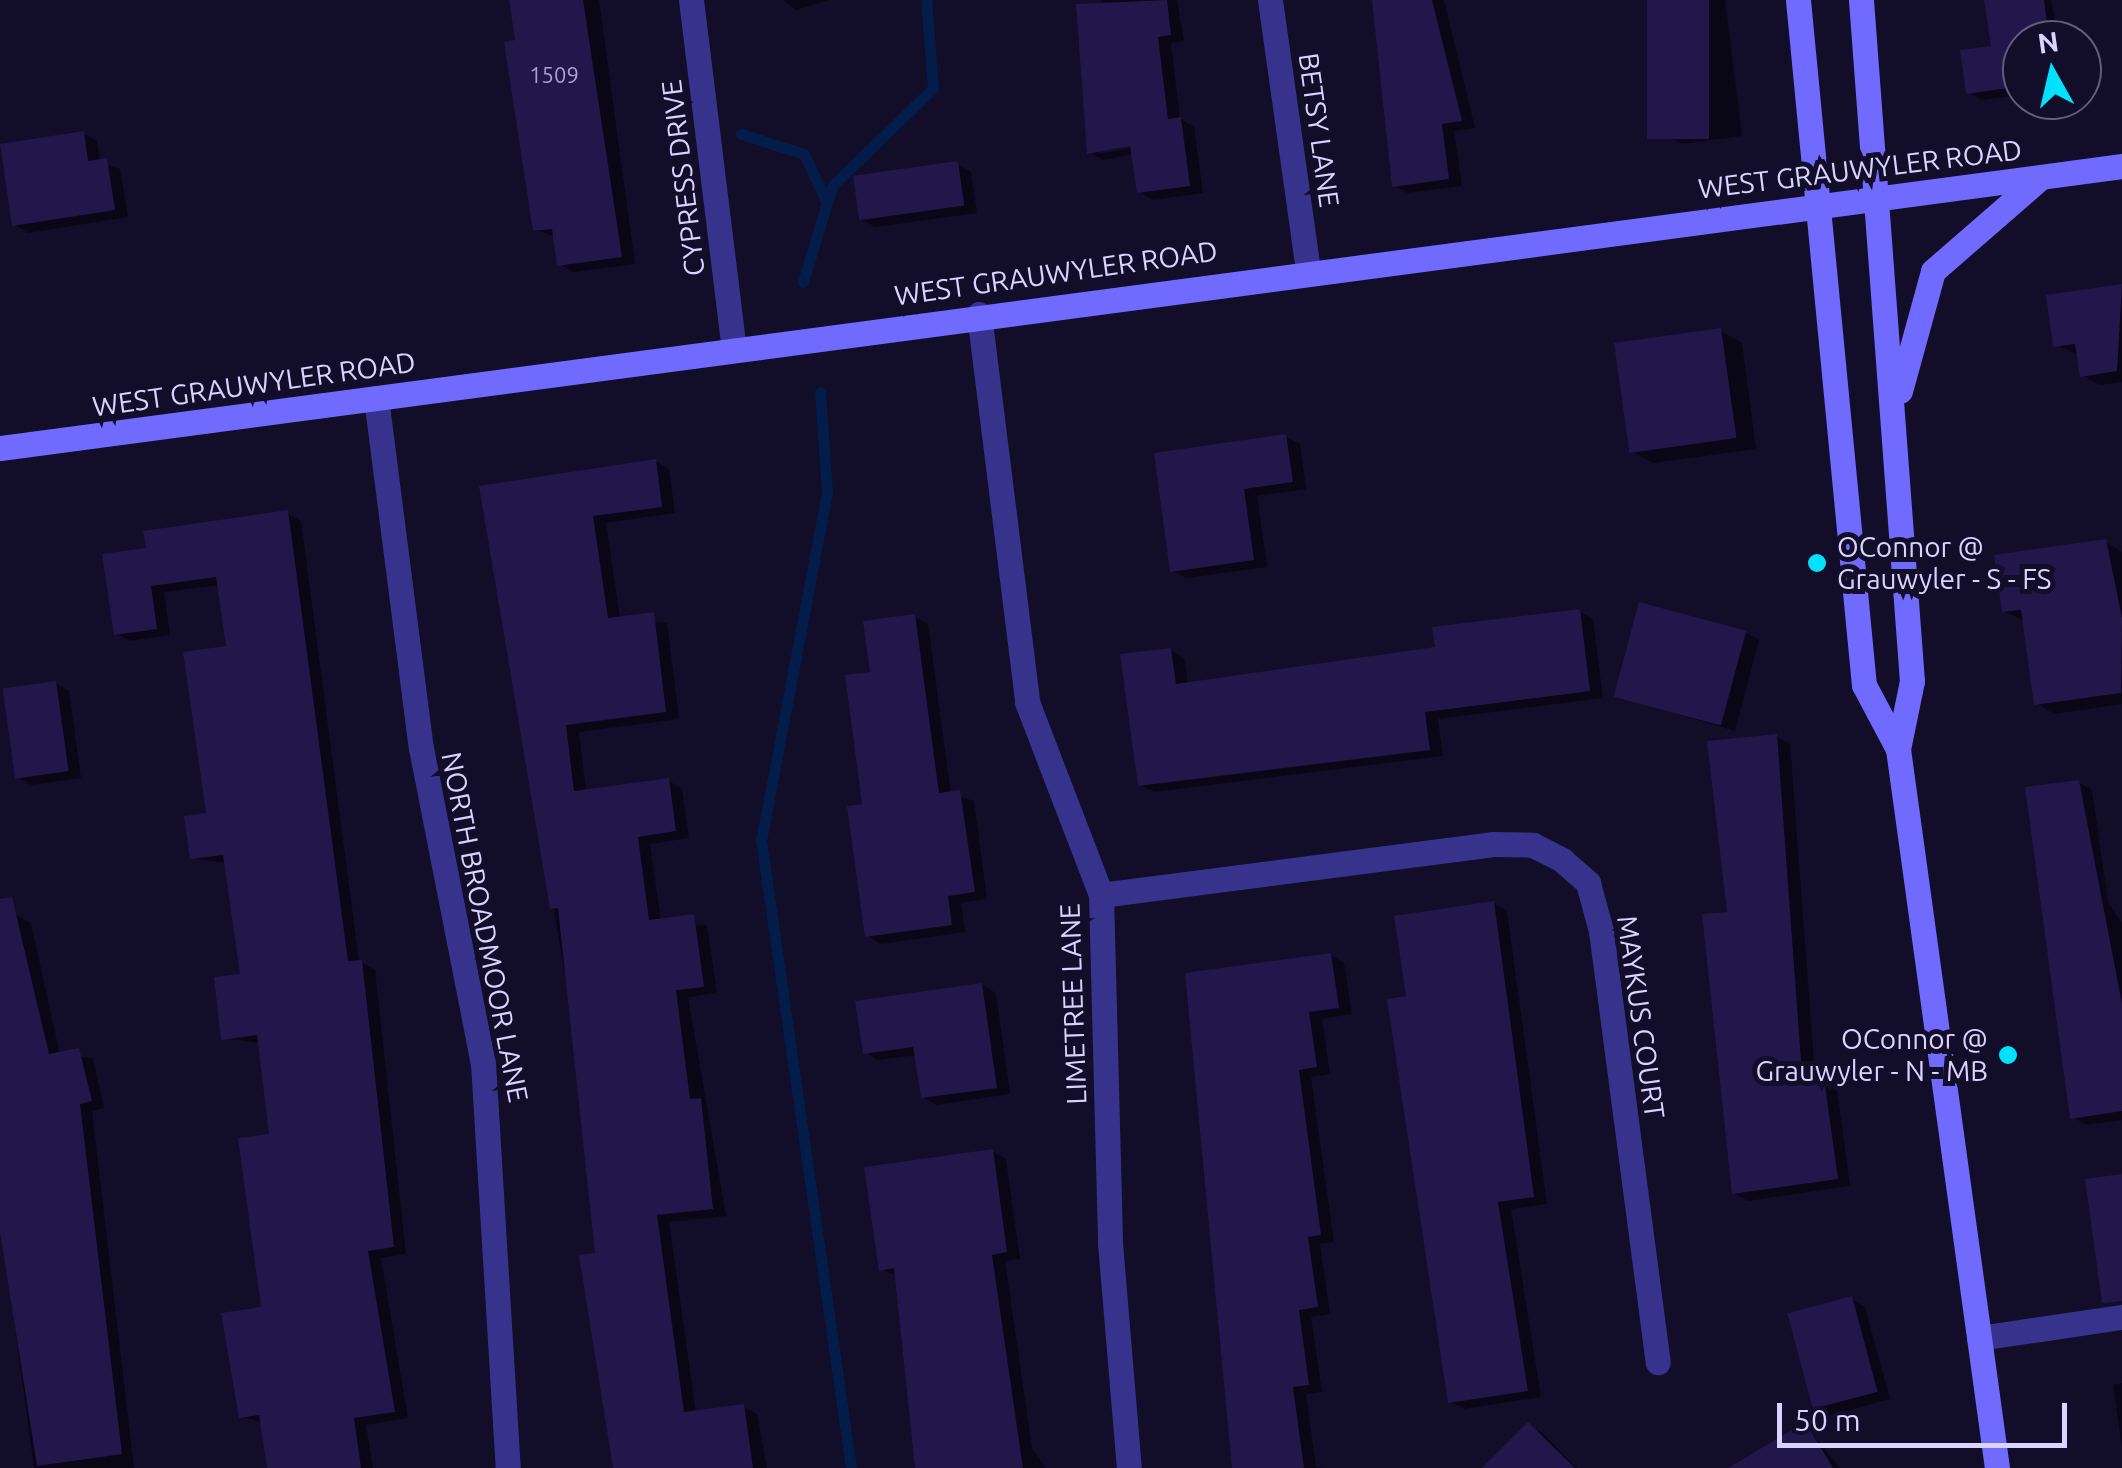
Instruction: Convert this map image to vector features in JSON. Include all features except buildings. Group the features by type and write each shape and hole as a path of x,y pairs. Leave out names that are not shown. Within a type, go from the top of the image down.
{"main road":[{"path":"1798,0 1812,204 1864,686 1898,749"},
{"path":"1860,0 1912,680 1898,749 1997,1468"},
{"name":"WEST GRAUWYLER ROAD","path":"0,448 1308,269 2122,166"},
{"path":"1893,425 1933,271 2042,176"}],"street":[{"name":"CYPRESS DRIVE","path":"691,0 734,348"},
{"name":"BETSY LANE","path":"1270,0 1308,269"},
{"name":"LIMETREE LANE","path":"979,314 1027,702 1101,895 1110,1242 1129,1468"},
{"name":"NORTH BROADMOOR LANE","path":"376,398 421,748 491,1126 486,1222 508,1468"},
{"name":"MAYKUS COURT","path":"1101,895 1494,844 1532,846 1562,860 1588,883 1601,931 1658,1362"},
{"path":"1980,1338 2122,1317"}],"waterway":[{"path":"803,282 832,186 933,88 926,0"},
{"path":"741,134 804,154 827,203"},
{"path":"820,392 827,492 761,840 851,1468"}],"place":[{"name":"OConnor @ Grauwyler - S - FS","path":"1817,563"},
{"name":"OConnor @ Grauwyler - N - MB","path":"2008,1055"}]}
